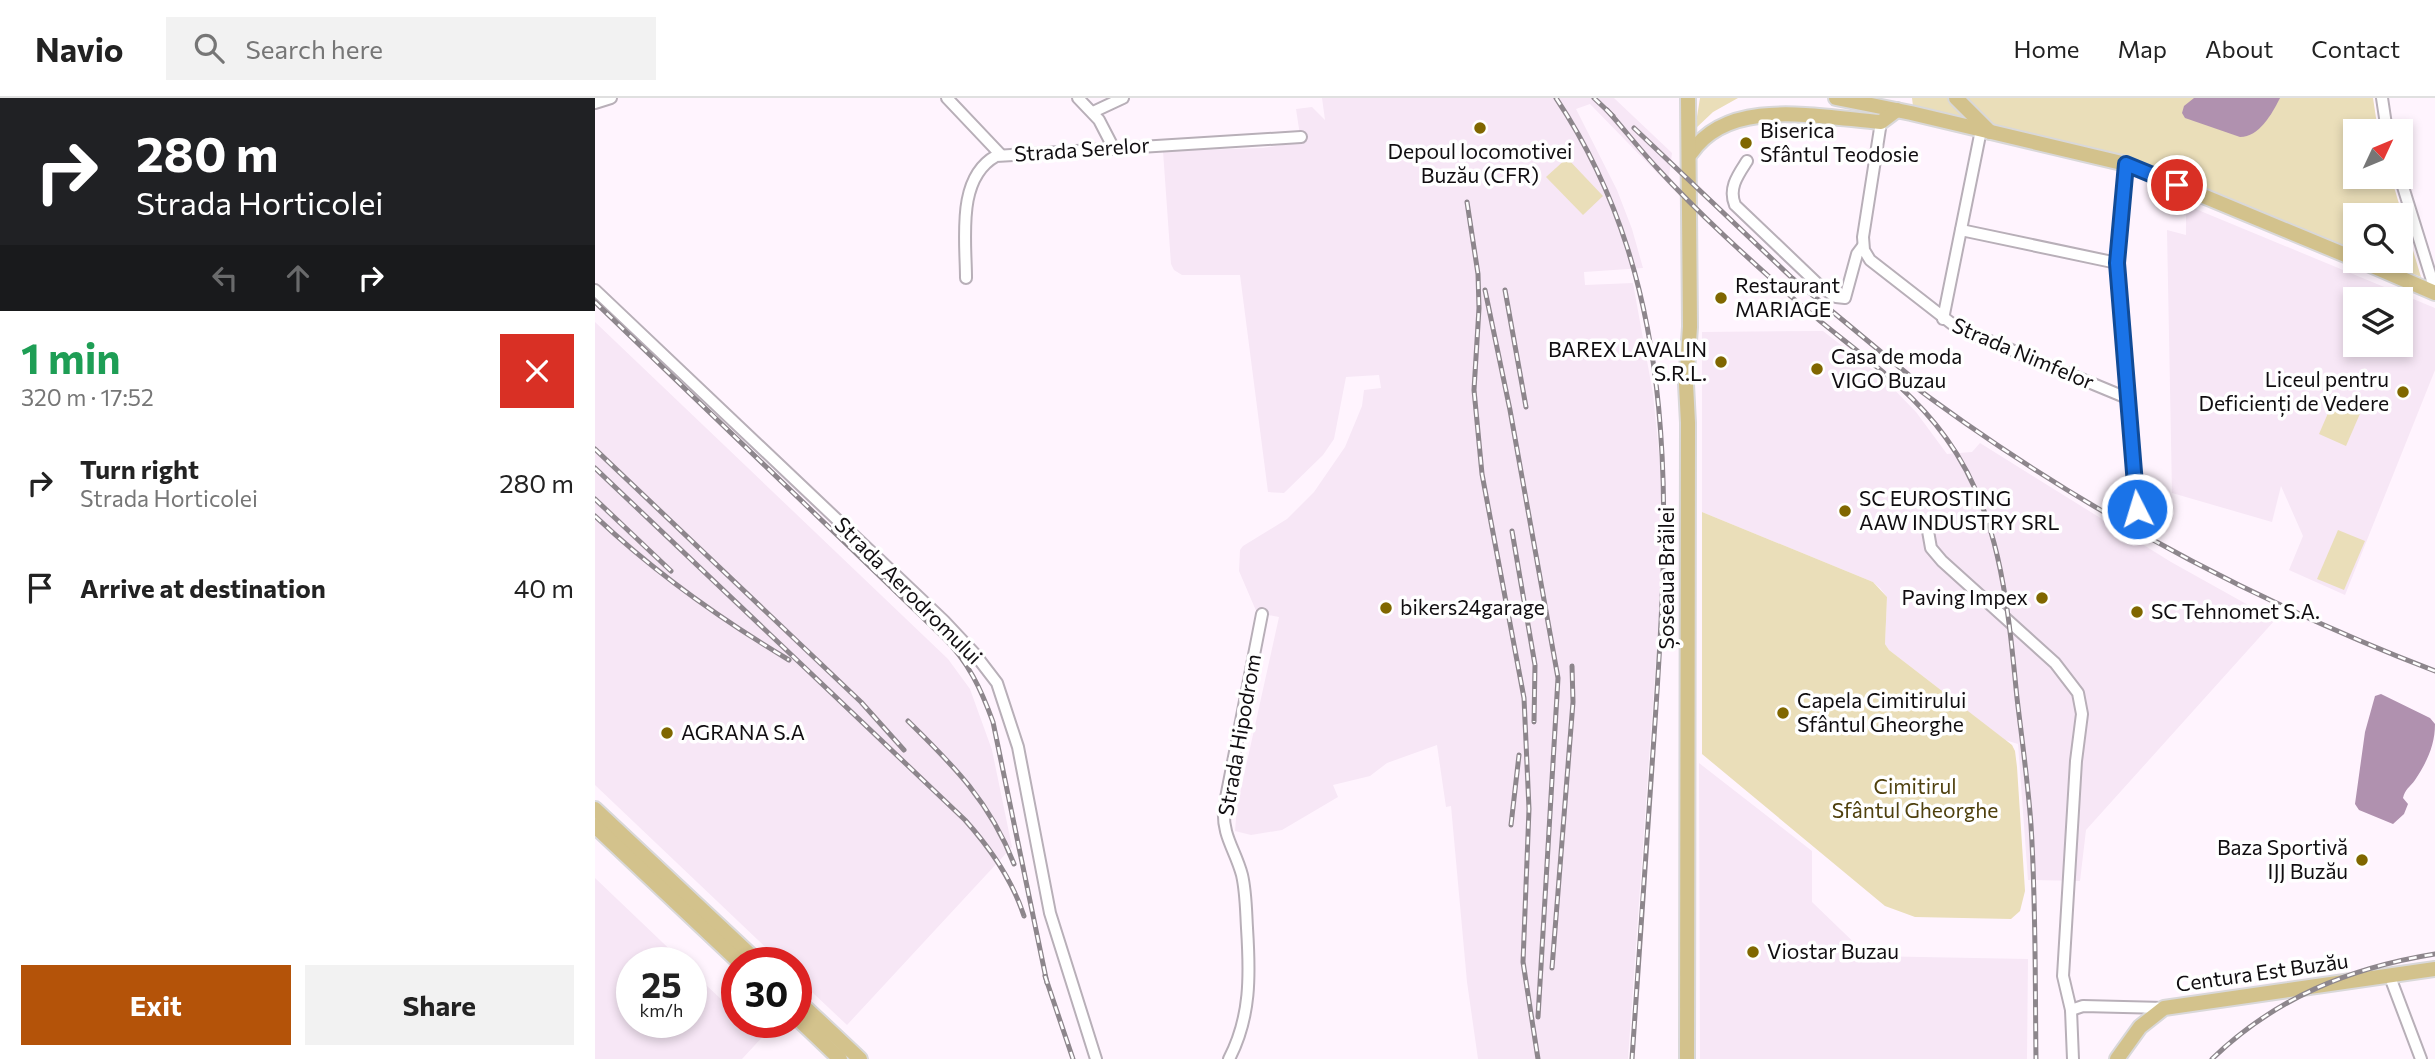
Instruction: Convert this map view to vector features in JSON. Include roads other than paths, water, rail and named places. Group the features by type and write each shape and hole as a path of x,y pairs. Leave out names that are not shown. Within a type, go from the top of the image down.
{"main road":[{"path":"1678,98 1688,160"},
{"name":"Șoseaua Brăilei","path":"1687,1059 1686,362 1690,327 1688,98"},
{"path":"1836,98 1899,107 1961,125 2126,164 2343,254"},
{"path":"1764,100 1881,122 1907,98"},
{"path":"1958,100 1969,117 1961,125"},
{"path":"1958,100 1986,131"},
{"path":"1688,160 1702,129 1720,111"},
{"path":"2391,273 2435,291"},
{"path":"595,808 742,947"},
{"path":"595,826 723,947"},
{"name":"Centura Est Buzău","path":"2117,1059 2140,1027 2164,1008 2322,983 2390,977 2435,968"},
{"path":"812,1014 860,1059"},
{"path":"812,1032 840,1059"}],"street":[{"path":"595,103 611,98"},
{"path":"947,98 1001,155"},
{"path":"1078,98 1106,130 1113,147"},
{"path":"1093,112 1123,98"},
{"path":"2382,98 2385,119"},
{"path":"1747,161 1733,184 1732,199 1735,205 1821,287 1836,297 1845,298 1857,254 1863,246 1881,122"},
{"path":"1943,319 1961,230 1986,131"},
{"name":"Strada Serelor","path":"966,278 967,196 986,164 1001,155 1301,137"},
{"path":"2126,164 2117,263 2137,509"},
{"path":"2404,189 2435,291"},
{"path":"1961,230 2117,263"},
{"name":"Strada Nimfelor","path":"1863,246 1870,260 1955,327 2127,398"},
{"name":"Strada Aerodromului","path":"595,290 944,621 997,683 1018,747 1050,913 1096,1059"},
{"path":"1928,531 1931,548 1942,561 2055,663 2078,693 2082,714 2081,736 2076,761 2063,976 2071,1010 2073,1059"},
{"name":"Strada Hipodrom","path":"1229,1059 1237,1044 1246,1012 1249,960 1242,876 1224,829 1224,808 1262,614"},
{"path":"2390,977 2421,1059"},
{"path":"2071,1010 2083,1006 2164,1008"}],"railway":[{"path":"1556,98 1598,172 1627,248 1647,327 1659,407 1663,572 1632,1059"},
{"path":"1594,98 1613,116"},
{"path":"1607,110 1658,169 1725,236 1795,300 1913,399 1946,438 1979,498 1999,562 2005,596 2028,793 2034,884 2036,1059"},
{"path":"1634,128 1792,278 1910,376"},
{"path":"1467,202 1478,274 1479,308 1474,390 1482,474 1524,698 1529,809 1523,962 1538,1059"},
{"path":"1485,290 1510,410 1558,678 1538,1017"},
{"path":"1505,290 1526,407"},
{"path":"595,302 943,637 967,666 993,722 1047,983"},
{"path":"1898,374 2024,463 2156,542 2293,611 2435,671"},
{"path":"595,449 861,702 904,750"},
{"path":"595,468 965,820 1000,865 1024,916"},
{"path":"595,499 671,571"},
{"path":"595,516 640,556 688,593 789,660"},
{"path":"1512,531 1535,665 1534,722"},
{"path":"1552,968 1573,702 1572,666"},
{"path":"908,721 941,754 982,803 1014,864"},
{"path":"1511,825 1519,755"},
{"path":"2212,1059 2261,1019 2315,989 2373,968 2435,954"},
{"path":"1045,976 1073,1059"}],"place":[{"name":"Depoul locomotivei Buzău (CFR)","path":"1480,128"},
{"name":"Biserica Sfântul Teodosie","path":"1746,143"},
{"name":"Restaurant MARIAGE","path":"1721,298"},
{"name":"BAREX LAVALIN S.R.L.","path":"1721,362"},
{"name":"Casa de moda VIGO Buzau","path":"1817,369"},
{"name":"Liceul pentru Deficienți de Vedere","path":"2403,392"},
{"name":"SC EUROSTING AAW INDUSTRY SRL","path":"1845,511"},
{"name":"Paving Impex","path":"2042,598"},
{"name":"bikers24garage","path":"1386,608"},
{"name":"SC Tehnomet S.A.","path":"2137,612"},
{"name":"Capela Cimitirului Sfântul Gheorghe","path":"1783,713"},
{"name":"AGRANA S.A","path":"667,733"},
{"name":"Baza Sportivă IJJ Buzău","path":"2362,860"},
{"name":"Viostar Buzau","path":"1753,952"}],"park label":[{"name":"Cimitirul Sfântul Gheorghe","path":"1915,799"}]}
